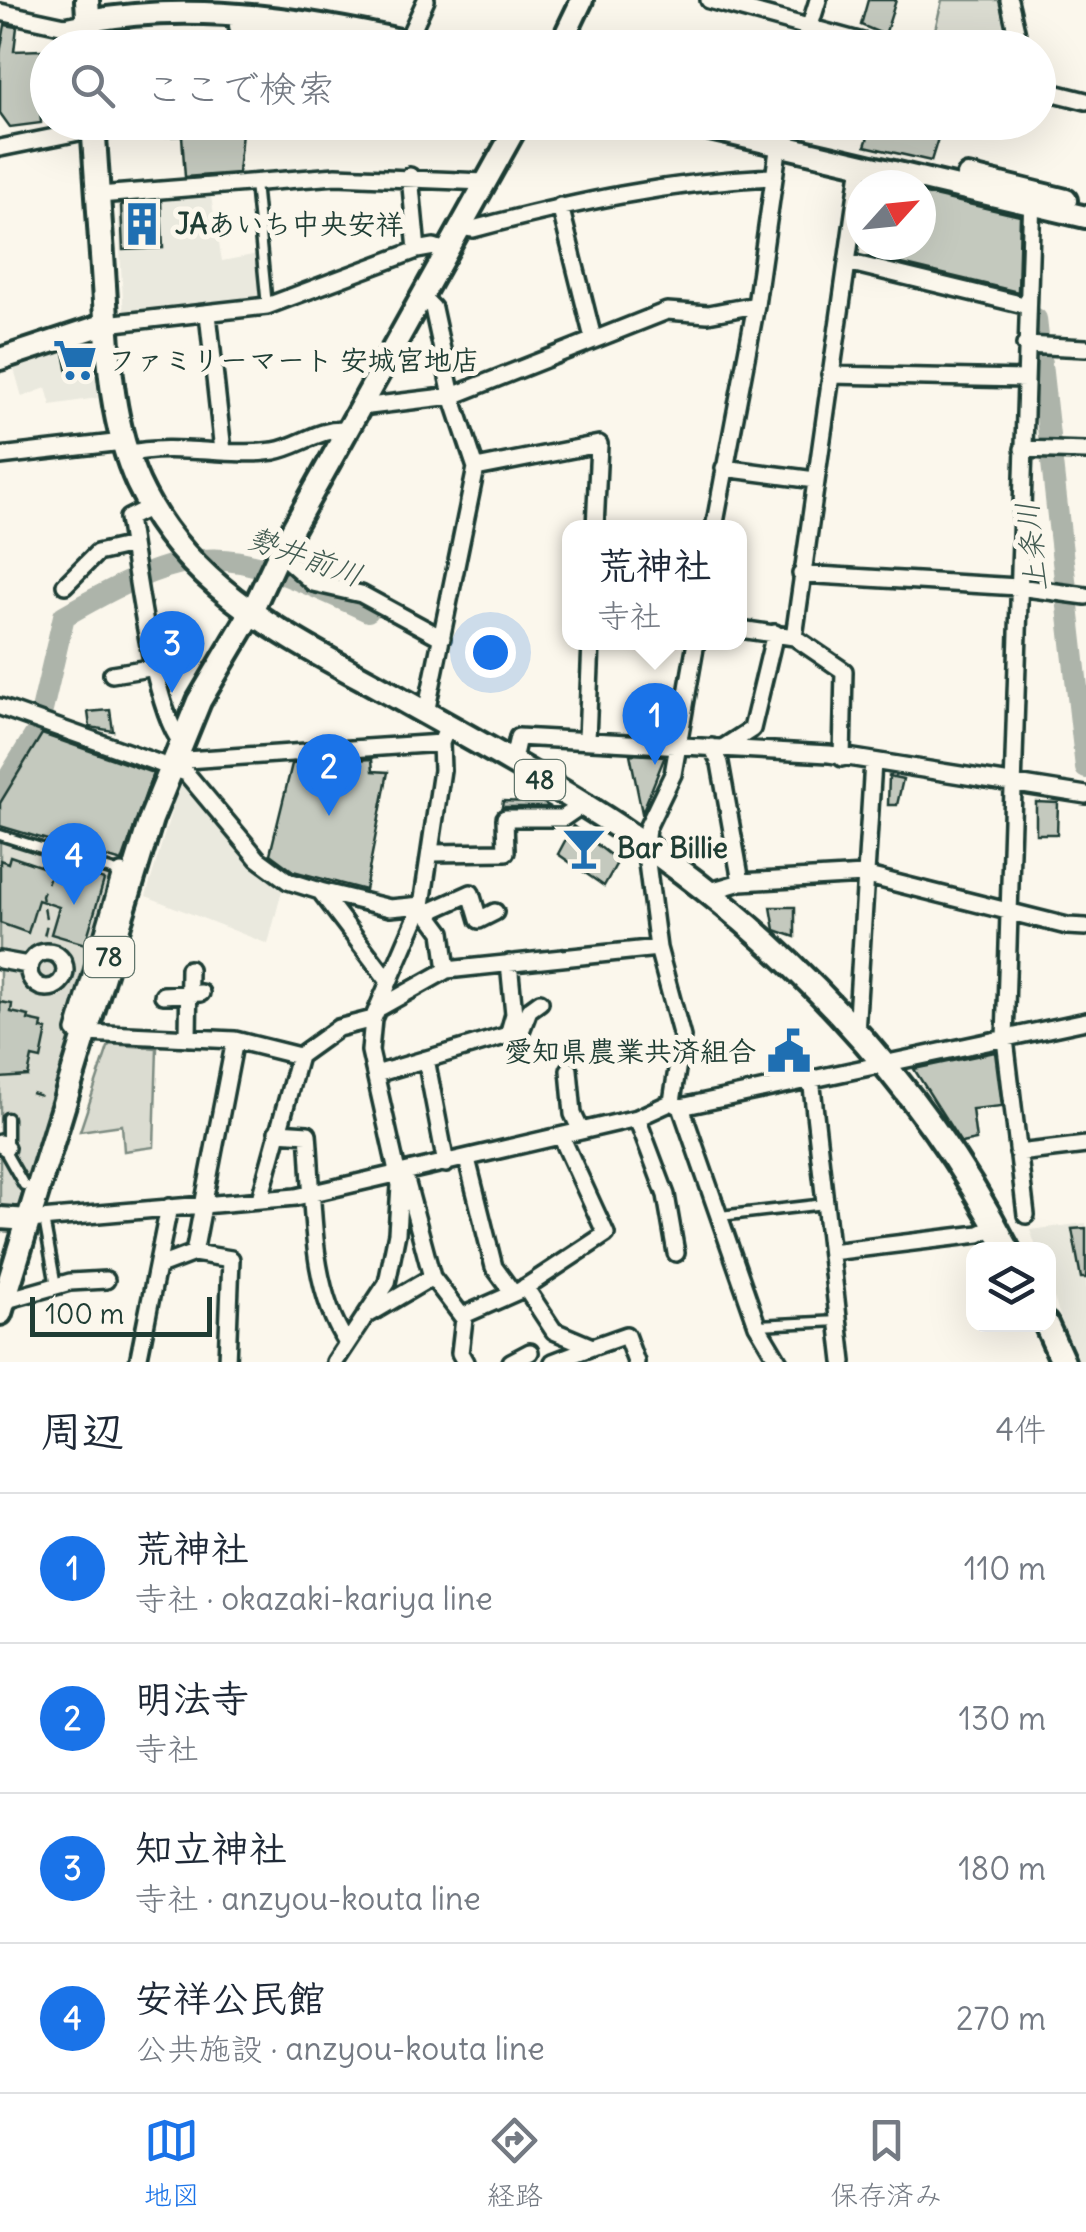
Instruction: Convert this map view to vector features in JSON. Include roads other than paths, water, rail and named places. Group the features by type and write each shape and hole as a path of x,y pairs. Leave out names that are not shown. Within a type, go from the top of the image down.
{"main road":[{"path":"568,30 582,0"},
{"path":"88,10 122,12 156,5 273,15 350,30"},
{"path":"88,10 269,30"},
{"name":"48","path":"95,140 115,409 125,448 150,507 201,572 250,615 426,713 444,734 512,764 582,805 707,892 782,956 882,1062 1004,1242"},
{"path":"250,615 278,554 509,140"},
{"path":"800,140 861,164 1032,199 1086,205"},
{"path":"809,140 1032,199 1086,218"},
{"path":"0,359 106,324"},
{"name":"78","path":"3,1291 9,1250 36,1220 38,1189 127,875 199,701 250,615"},
{"path":"0,1218 36,1220"},
{"path":"1050,1332 1063,1362"}],"street":[{"path":"412,30 426,0"},
{"path":"709,0 822,30"},
{"path":"807,30 818,0"},
{"path":"1009,0 1016,30"},
{"path":"0,12 65,26 88,10"},
{"path":"1056,94 1086,101"},
{"path":"0,148 34,140"},
{"path":"715,520 756,305 777,140"},
{"path":"794,637 861,164"},
{"path":"99,195 336,176 485,182"},
{"path":"410,176 411,225 417,250"},
{"path":"460,226 473,229 560,206 677,185 770,178"},
{"path":"1026,1215 1004,1039 1032,199"},
{"path":"560,206 593,338"},
{"path":"106,324 267,306 417,250 434,246 446,251"},
{"path":"847,262 1028,306"},
{"path":"422,297 433,308 452,396 476,468 426,713"},
{"path":"361,407 452,396 666,311 708,314 756,305"},
{"path":"208,314 223,451"},
{"path":"1025,345 1086,348"},
{"path":"830,375 1025,379"},
{"path":"0,456 125,448 256,454 291,448 334,428 347,431"},
{"path":"476,468 599,444 595,520"},
{"path":"1023,450 1086,451"},
{"path":"724,468 815,480"},
{"path":"150,507 128,518 171,730 181,742"},
{"path":"65,585 97,553 132,545"},
{"path":"278,554 314,582 361,594 442,638"},
{"path":"800,574 1018,587 1086,596"},
{"path":"747,630 794,637 844,672 842,758"},
{"path":"718,747 752,729 775,634"},
{"path":"587,739 591,650"},
{"path":"695,650 673,774 648,828 645,847 658,948 682,1037 676,1104 757,1325 778,1362"},
{"path":"112,674 156,666"},
{"path":"0,707 172,764 186,773 258,859 288,881 390,908 426,908 471,893 479,920 495,912"},
{"path":"172,764 444,734 426,908 387,978 370,1051 432,1277 462,1316 460,1354 465,1362"},
{"path":"512,764 518,737 587,739 842,758 1086,796"},
{"path":"718,747 741,882"},
{"path":"856,1033 873,762"},
{"path":"432,853 506,852 505,818 563,818 582,805"},
{"path":"0,1208 12,1212 22,1206 87,983 127,875"},
{"path":"707,892 741,882 864,875 1008,912 1086,927"},
{"path":"320,890 387,978"},
{"path":"426,908 442,932 447,970"},
{"path":"260,1199 295,1083 299,1056 338,1028 377,1013 447,970 658,948"},
{"path":"40,957 38,987 58,985 66,975"},
{"path":"0,960 61,958 66,975"},
{"path":"508,1035 514,1014 509,963"},
{"path":"188,1038 195,994 190,969"},
{"path":"66,975 87,983"},
{"path":"163,994 195,994"},
{"path":"376,1074 521,1031 529,1010 540,1002"},
{"path":"36,1220 314,1193 638,1118 676,1104 1086,1020"},
{"path":"85,1034 236,1040 299,1056"},
{"path":"194,1253 236,1040"},
{"path":"426,1059 446,1164"},
{"path":"569,1070 573,1114 582,1131"},
{"path":"811,1078 844,1362"},
{"path":"638,1118 666,1195 676,1253"},
{"path":"278,1132 308,1134 317,1256 338,1329 348,1343"},
{"path":"462,1316 519,1290 606,1234 561,1136"},
{"path":"1018,1153 1086,1144"},
{"path":"467,1158 494,1266 554,1331 592,1347"},
{"path":"336,1362 387,1283 397,1234 401,1172"},
{"path":"138,1362 169,1207"},
{"path":"831,1252 979,1234 996,1226"},
{"path":"158,1267 194,1253 231,1259 227,1362"},
{"path":"371,1312 432,1277"},
{"path":"3,1291 106,1280"},
{"path":"620,1316 636,1362"},
{"path":"553,1362 627,1338"},
{"path":"512,1362 530,1352"}],"lane":[{"path":"255,183 267,306"},
{"path":"0,835 127,875"},
{"path":"7,1118 3,1146 24,1186 38,1189"},
{"path":"718,1216 825,1204"},
{"path":"36,1220 56,1286"},
{"path":"757,1325 839,1321"}],"waterway":[{"name":"上条川","path":"1036,319 1086,768"},
{"name":"勢井前川","path":"0,792 37,732 64,616 111,590 183,563 215,560 246,563 281,573 368,611"}],"place":[{"name":"JAあいち中央安祥","path":"142,224"},
{"name":"ファミリーマート 安城宮地店","path":"75,360"},
{"name":"知立神社","path":"172,693"},
{"name":"荒神社","path":"655,765"},
{"name":"明法寺","path":"329,816"},
{"name":"Bar Billie","path":"584,848"},
{"name":"安祥公民館","path":"74,905"},
{"name":"愛知県農業共済組合","path":"789,1051"}]}
